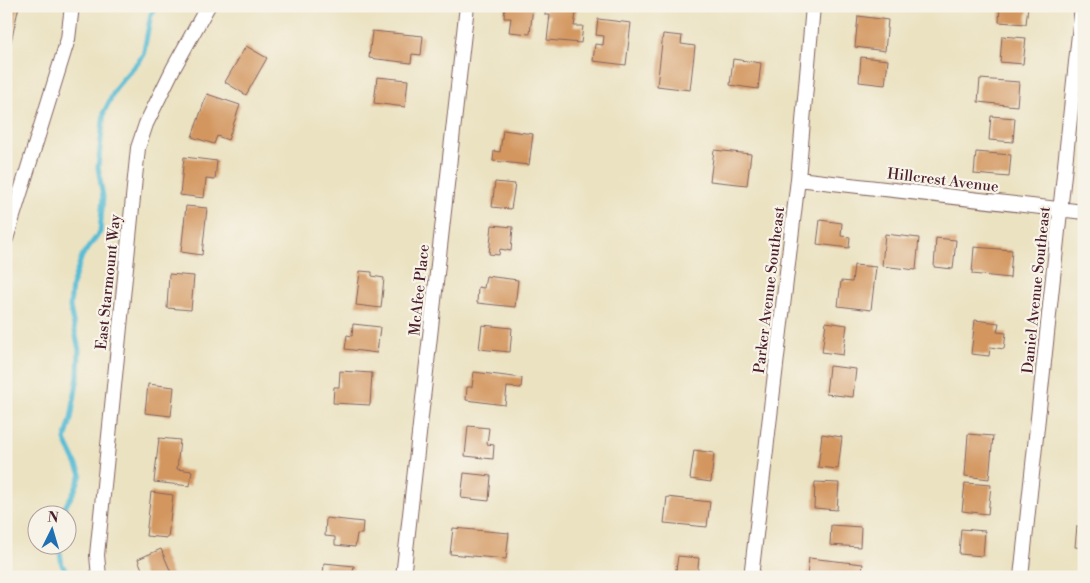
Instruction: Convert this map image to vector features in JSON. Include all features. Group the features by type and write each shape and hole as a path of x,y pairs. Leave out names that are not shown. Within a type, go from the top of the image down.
{"street":[{"path":"6,239 68,39 72,6"},
{"name":"East Starmount Way","path":"99,577 97,555 138,148 146,124 208,6"},
{"name":"McAfee Place","path":"403,577 467,6"},
{"name":"Parker Avenue Southeast","path":"751,577 798,180 813,6"},
{"name":"Daniel Avenue Southeast","path":"1021,577 1082,6"},
{"name":"Hillcrest Avenue","path":"798,180 1084,212"}],"building":[{"path":"6,6 19,6 9,51 6,50"},
{"path":"505,6 533,6 530,34 509,32 511,18 504,18"},
{"path":"546,6 577,7 574,26 583,26 581,43 547,40 550,15 545,15"},
{"path":"1000,6 1028,6 1026,24 999,22"},
{"path":"858,16 888,20 885,51 855,47"},
{"path":"598,19 631,23 626,65 593,61 595,44 603,45 604,36 596,35"},
{"path":"372,31 423,36 421,55 412,54 411,63 369,58"},
{"path":"663,34 682,36 681,44 695,46 690,90 657,86"},
{"path":"1002,36 1026,38 1023,64 1000,62"},
{"path":"246,46 267,58 246,95 225,82"},
{"path":"861,57 888,60 885,85 859,82"},
{"path":"733,59 761,63 758,89 730,85"},
{"path":"377,77 408,80 405,107 374,103"},
{"path":"980,79 1019,82 1017,106 978,102"},
{"path":"207,94 240,105 228,140 217,136 214,144 192,137"},
{"path":"991,116 1015,118 1013,142 989,140"},
{"path":"503,130 533,134 529,165 493,161 494,151 500,152"},
{"path":"714,150 751,154 747,185 710,181"},
{"path":"976,152 1011,155 1009,177 974,174"},
{"path":"184,157 217,161 215,180 206,179 204,198 180,195"},
{"path":"495,182 515,184 511,209 492,207"},
{"path":"186,206 207,208 202,255 181,252"},
{"path":"820,220 842,223 841,236 850,237 849,248 817,244"},
{"path":"492,225 513,227 511,251 500,249 499,255 489,254"},
{"path":"885,234 919,238 916,270 882,266"},
{"path":"936,238 956,240 953,269 934,267"},
{"path":"974,247 1012,250 1010,278 972,274"},
{"path":"854,265 876,267 871,310 838,306 841,281 852,282"},
{"path":"360,271 372,272 372,276 384,278 381,308 356,305"},
{"path":"169,274 194,276 191,310 167,308"},
{"path":"486,276 518,280 515,307 477,303 478,287 484,288"},
{"path":"975,320 999,323 997,332 1006,333 1004,349 990,347 989,356 971,354"},
{"path":"826,322 847,325 843,355 822,352"},
{"path":"353,324 380,327 377,353 345,349 347,335 352,336"},
{"path":"482,325 512,328 510,352 479,349"},
{"path":"829,366 856,369 853,397 826,394"},
{"path":"340,371 372,373 370,405 333,403 334,387 339,387"},
{"path":"474,372 522,378 521,388 507,387 505,405 466,400 467,387 472,387"},
{"path":"148,384 174,387 171,416 145,413"},
{"path":"468,426 489,428 487,444 494,445 493,459 465,456"},
{"path":"822,434 842,437 838,469 818,467"},
{"path":"968,434 993,436 989,479 965,476"},
{"path":"159,438 180,440 177,469 192,471 190,486 154,482"},
{"path":"694,450 714,453 711,482 690,479"},
{"path":"464,473 491,476 489,501 461,498"},
{"path":"815,482 839,483 837,510 814,508"},
{"path":"965,483 991,485 988,514 962,511"},
{"path":"151,492 173,495 168,538 146,536"},
{"path":"667,497 710,502 707,527 664,523"},
{"path":"326,518 363,522 362,534 357,534 355,547 335,545 335,537 325,536"},
{"path":"831,525 861,527 860,547 830,545"},
{"path":"1077,526 1084,527 1084,548 1075,547"},
{"path":"453,528 509,533 506,559 450,554"},
{"path":"961,529 985,531 983,556 959,554"},
{"path":"161,549 173,577 145,577 138,559"},
{"path":"678,556 699,558 697,577 675,577"},
{"path":"809,558 863,564 861,577 807,577"},
{"path":"324,563 354,566 352,577 323,577"},
{"path":"952,573 977,575 977,577 952,577"}],"waterway":[{"path":"66,506 75,490 81,474 65,440 71,419 78,376 79,350 70,307 72,285 82,256 100,232 103,197 98,167 104,112 117,86 143,56 151,14 159,6"},
{"path":"61,556 62,565 71,577"}]}
